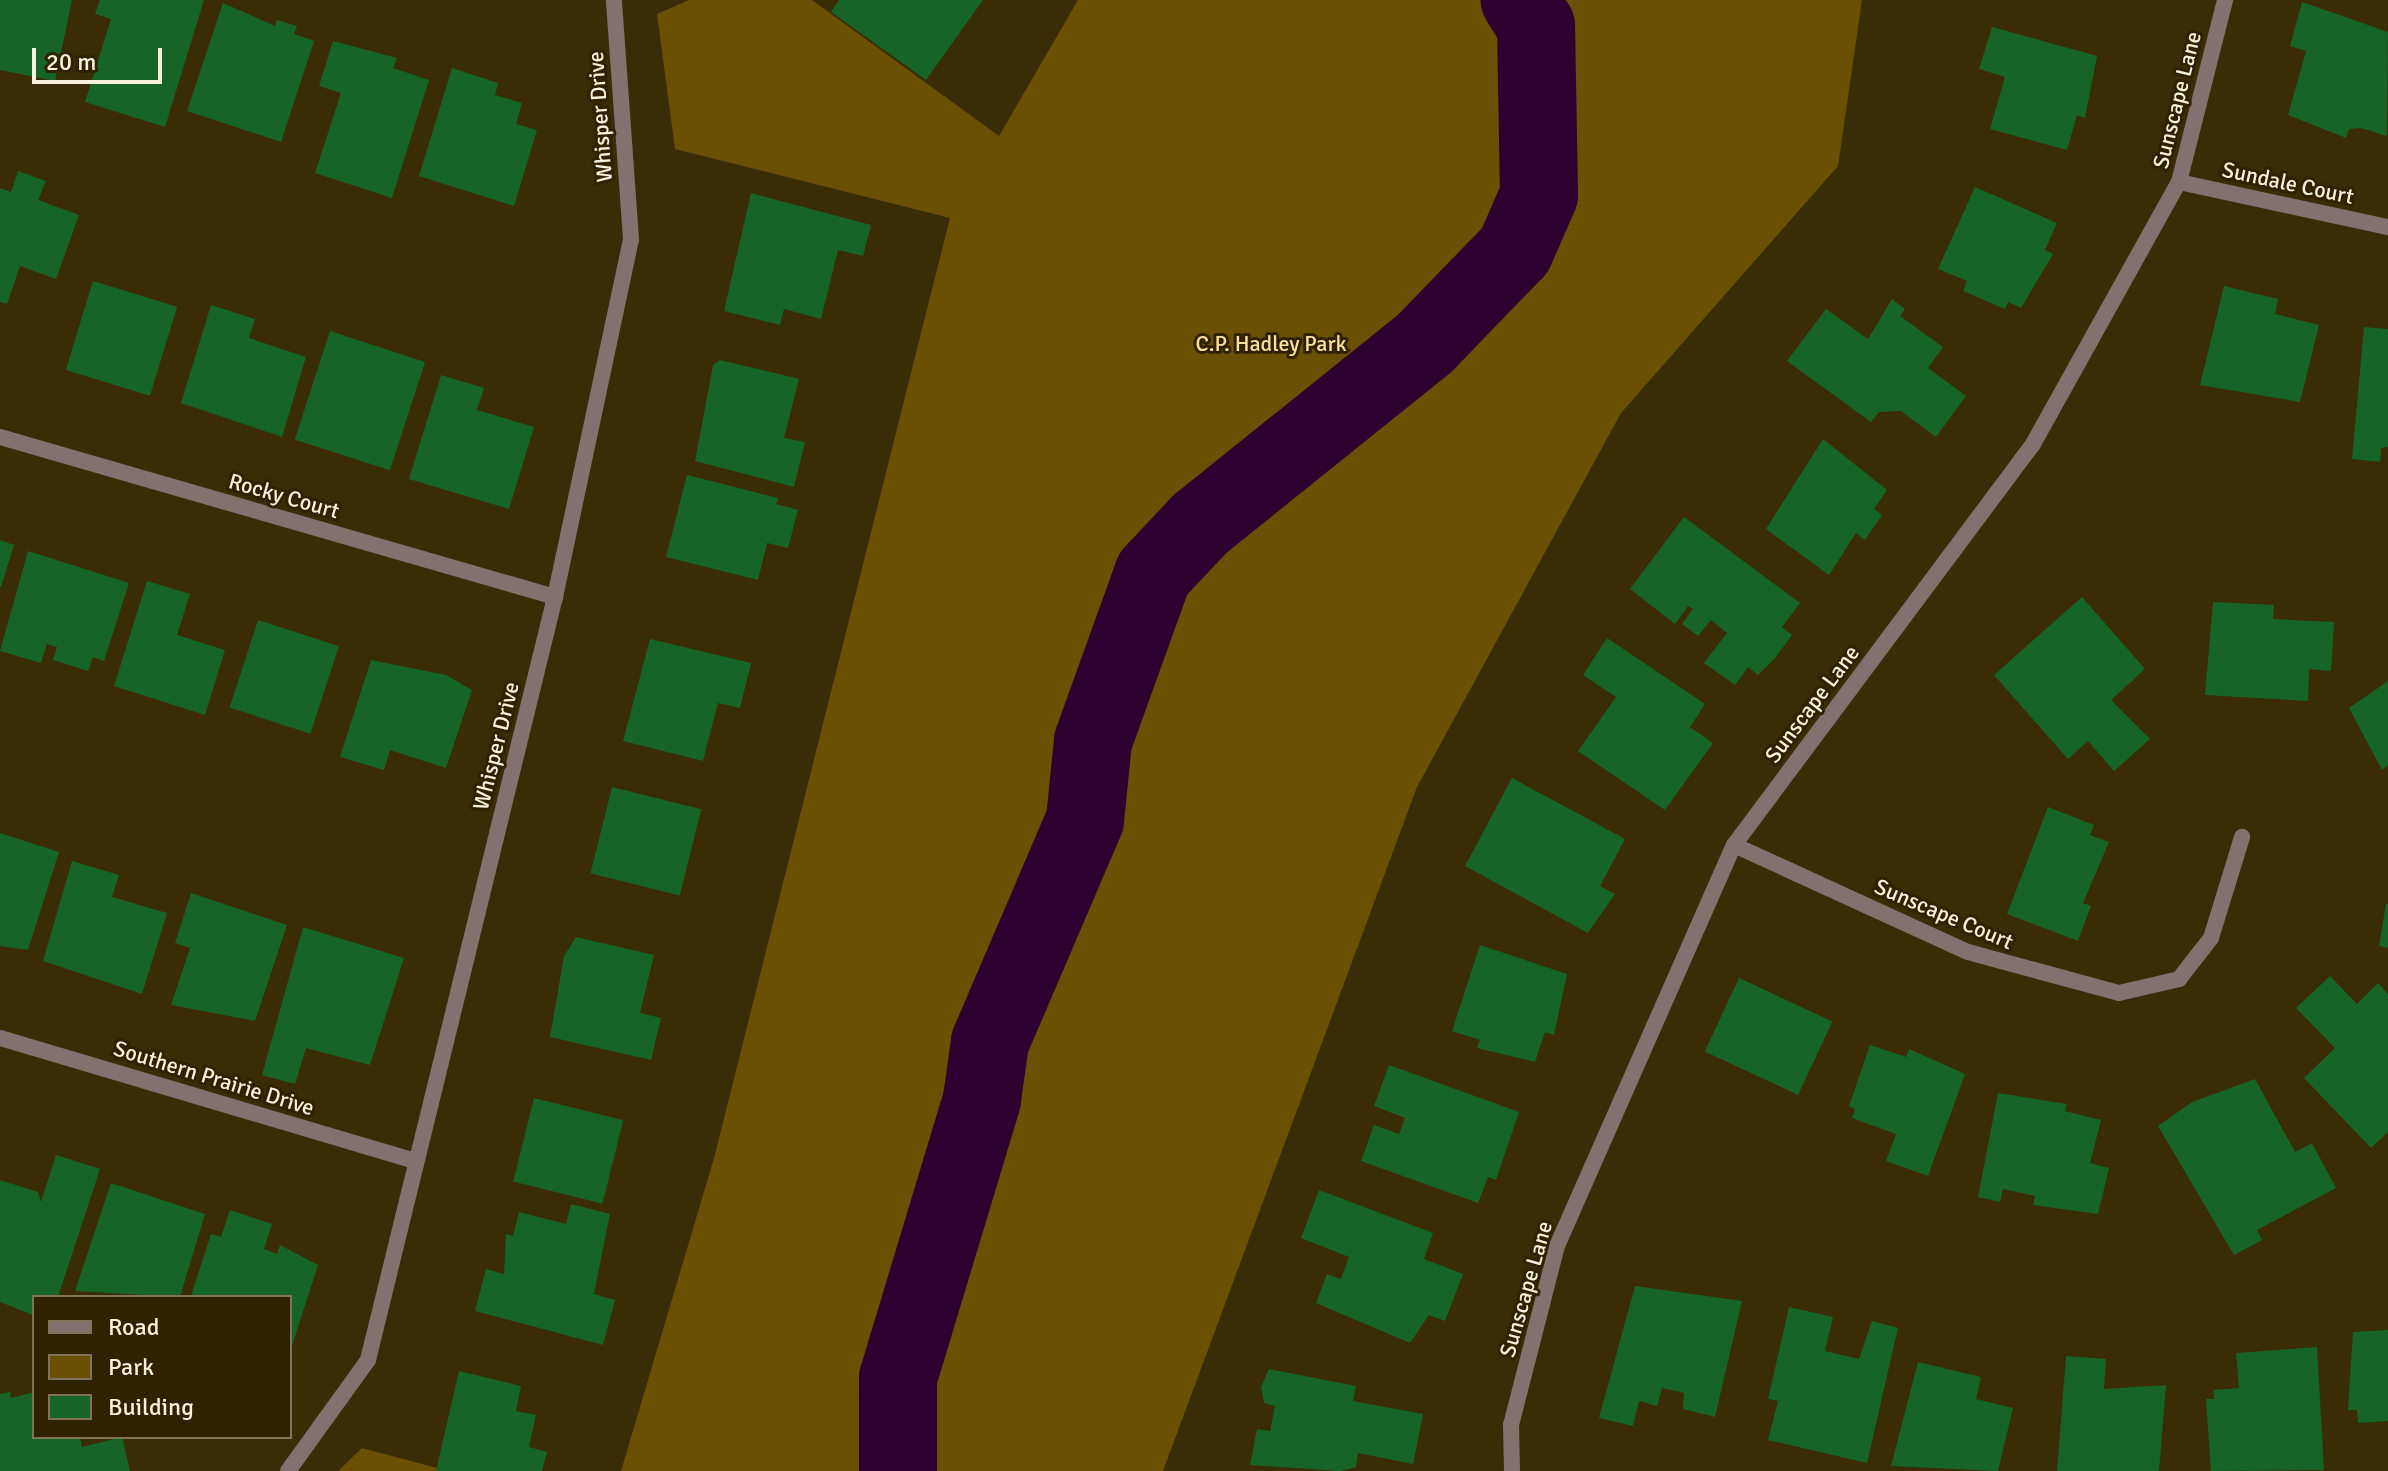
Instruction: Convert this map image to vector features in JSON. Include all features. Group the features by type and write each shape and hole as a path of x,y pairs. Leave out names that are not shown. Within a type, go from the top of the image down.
{"street":[{"name":"Whisper Drive","path":"288,1471 368,1360 555,597 631,239 614,0"},
{"name":"Sunscape Lane","path":"1512,1471 1511,1425 1557,1246 1734,845 2033,444 2179,182 2225,0"},
{"name":"Sundale Court","path":"2179,182 2388,227"},
{"name":"Rocky Court","path":"0,437 555,597"},
{"name":"Sunscape Court","path":"1734,845 1968,952 2119,993 2179,979 2211,938 2242,837"},
{"name":"Southern Prairie Drive","path":"0,1038 415,1161"}],"green space":[{"name":"C.P. Hadley Park","path":"689,0 812,0 999,136 1078,0 1862,0 1838,166 1621,413 1417,787 1163,1471 621,1471 714,1158 950,218 675,149 657,14"},
{"path":"362,1448 448,1471 338,1471"}],"building":[{"path":"0,0 72,0 55,81 0,70"},
{"path":"100,0 204,0 165,127 85,102 111,19 95,14"},
{"path":"839,0 983,0 926,80 831,12"},
{"path":"2302,2 2388,32 2387,136 2361,128 2349,129 2346,138 2288,115 2306,51 2290,46"},
{"path":"223,3 275,26 277,20 297,26 294,34 314,41 281,142 187,111"},
{"path":"1992,27 2097,56 2085,118 2077,115 2067,150 1990,129 2005,77 1979,69"},
{"path":"333,41 397,58 393,68 429,80 392,198 315,173 341,93 319,86"},
{"path":"452,68 498,83 495,95 522,103 516,124 537,130 514,206 419,176"},
{"path":"18,171 46,181 38,200 79,215 56,279 20,266 7,304 0,302 0,188 11,192"},
{"path":"1975,187 2057,223 2045,250 2053,254 2021,308 2008,302 2005,309 1963,291 1967,281 1938,269"},
{"path":"751,193 871,225 863,256 838,250 821,319 784,309 780,325 724,311"},
{"path":"93,281 177,307 150,396 66,370"},
{"path":"2224,286 2278,299 2275,314 2319,325 2300,402 2200,385"},
{"path":"1892,299 1905,309 1900,316 1943,347 1928,368 1966,396 1936,437 1901,411 1879,412 1871,422 1787,361 1826,309 1868,339"},
{"path":"211,305 255,319 249,338 306,357 282,437 181,403"},
{"path":"2364,327 2388,329 2388,447 2381,448 2380,462 2352,459"},
{"path":"330,331 425,362 390,470 295,439"},
{"path":"720,360 799,379 784,438 805,442 794,487 695,461 713,365"},
{"path":"441,375 484,388 477,410 534,427 509,509 409,479"},
{"path":"1823,439 1887,490 1874,509 1882,515 1865,540 1856,533 1829,575 1766,529"},
{"path":"687,475 778,498 776,504 798,510 788,548 767,543 758,580 666,557"},
{"path":"1684,517 1800,603 1782,627 1792,635 1775,658 1758,675 1748,667 1735,685 1704,663 1727,633 1711,620 1698,636 1682,624 1693,609 1688,606 1675,624 1630,589"},
{"path":"0,540 14,545 1,587 0,587"},
{"path":"28,551 129,583 104,661 93,657 88,671 53,660 57,647 47,644 41,663 0,651"},
{"path":"147,581 190,594 177,635 225,650 205,715 114,686"},
{"path":"2082,597 2145,669 2111,700 2150,739 2114,771 2088,741 2068,759 1994,675"},
{"path":"2213,602 2274,605 2273,619 2334,622 2331,671 2309,669 2308,701 2205,695"},
{"path":"258,620 339,646 310,734 230,707"},
{"path":"1607,638 1705,704 1690,727 1713,743 1665,810 1578,751 1616,697 1583,675"},
{"path":"650,639 751,663 740,708 718,703 703,761 623,741"},
{"path":"371,660 446,675 472,690 446,768 390,750 384,770 340,757"},
{"path":"2388,681 2388,765 2382,770 2349,708"},
{"path":"1512,778 1625,839 1600,886 1615,894 1588,933 1465,866"},
{"path":"612,787 701,809 680,896 590,873"},
{"path":"2048,807 2094,825 2090,835 2109,842 2083,903 2091,906 2078,941 2007,914"},
{"path":"0,833 59,852 28,950 0,946"},
{"path":"72,861 119,875 112,897 167,913 142,994 43,961"},
{"path":"191,893 287,925 255,1021 171,1005 190,948 175,943"},
{"path":"2388,904 2388,948 2379,946"},
{"path":"303,927 404,958 370,1065 306,1048 295,1084 262,1075"},
{"path":"576,937 654,955 640,1013 661,1018 651,1060 550,1037 564,956"},
{"path":"1480,945 1567,974 1554,1035 1545,1032 1535,1062 1477,1048 1480,1040 1452,1031"},
{"path":"2330,976 2357,1004 2378,983 2388,994 2388,1132 2371,1148 2304,1078 2335,1048 2296,1008"},
{"path":"1739,978 1832,1022 1798,1095 1705,1051"},
{"path":"1870,1045 1906,1057 1909,1049 1965,1074 1928,1176 1886,1161 1896,1134 1852,1118 1855,1109 1849,1106"},
{"path":"1389,1065 1519,1112 1496,1180 1488,1177 1478,1203 1361,1161 1374,1125 1399,1134 1405,1118 1374,1106"},
{"path":"2255,1079 2295,1152 2312,1143 2336,1188 2257,1230 2262,1240 2234,1255 2158,1126 2192,1102"},
{"path":"1998,1093 2067,1104 2065,1111 2101,1120 2090,1163 2109,1168 2098,1214 2033,1205 2035,1196 2003,1189 2000,1202 1978,1197"},
{"path":"534,1098 623,1120 602,1204 513,1181"},
{"path":"56,1155 100,1169 59,1295 32,1295 32,1315 0,1302 0,1180 38,1192 41,1202"},
{"path":"111,1183 205,1214 181,1295 75,1291"},
{"path":"1319,1190 1433,1233 1424,1259 1463,1274 1445,1321 1429,1315 1410,1343 1316,1303 1327,1274 1341,1279 1349,1257 1301,1238"},
{"path":"571,1204 610,1214 594,1294 615,1300 603,1345 475,1311 486,1269 504,1274 506,1234 513,1236 519,1212 566,1224"},
{"path":"230,1210 272,1224 264,1249 277,1254 280,1245 318,1265 292,1346 292,1295 191,1295 211,1234 221,1237"},
{"path":"1635,1286 1742,1301 1715,1417 1683,1409 1684,1393 1662,1388 1657,1406 1639,1401 1633,1426 1599,1418"},
{"path":"1789,1307 1833,1317 1825,1351 1859,1359 1872,1321 1898,1328 1867,1463 1768,1440 1778,1401 1768,1399"},
{"path":"2388,1330 2388,1421 2358,1423 2357,1410 2348,1410 2353,1332"},
{"path":"2317,1347 2324,1470 2211,1471 2206,1399 2214,1399 2213,1390 2239,1388 2236,1353"},
{"path":"2066,1356 2106,1359 2104,1389 2166,1385 2159,1471 2057,1471"},
{"path":"1918,1362 1981,1377 1976,1399 2013,1408 1998,1471 1891,1466"},
{"path":"1269,1369 1356,1386 1353,1401 1423,1414 1413,1464 1358,1453 1356,1467 1340,1471 1250,1465 1257,1429 1270,1431 1275,1406 1264,1403 1261,1387"},
{"path":"459,1371 521,1386 516,1411 536,1415 529,1447 547,1452 542,1471 436,1471"},
{"path":"10,1392 11,1398 32,1393 32,1439 80,1439 82,1447 122,1439 130,1471 0,1471 0,1394"}],"waterway":[{"path":"898,1471 898,1378 982,1099 990,1042 1085,820 1093,741 1153,574 1200,524 1426,342 1515,250 1539,195 1536,26 1520,0"}]}
